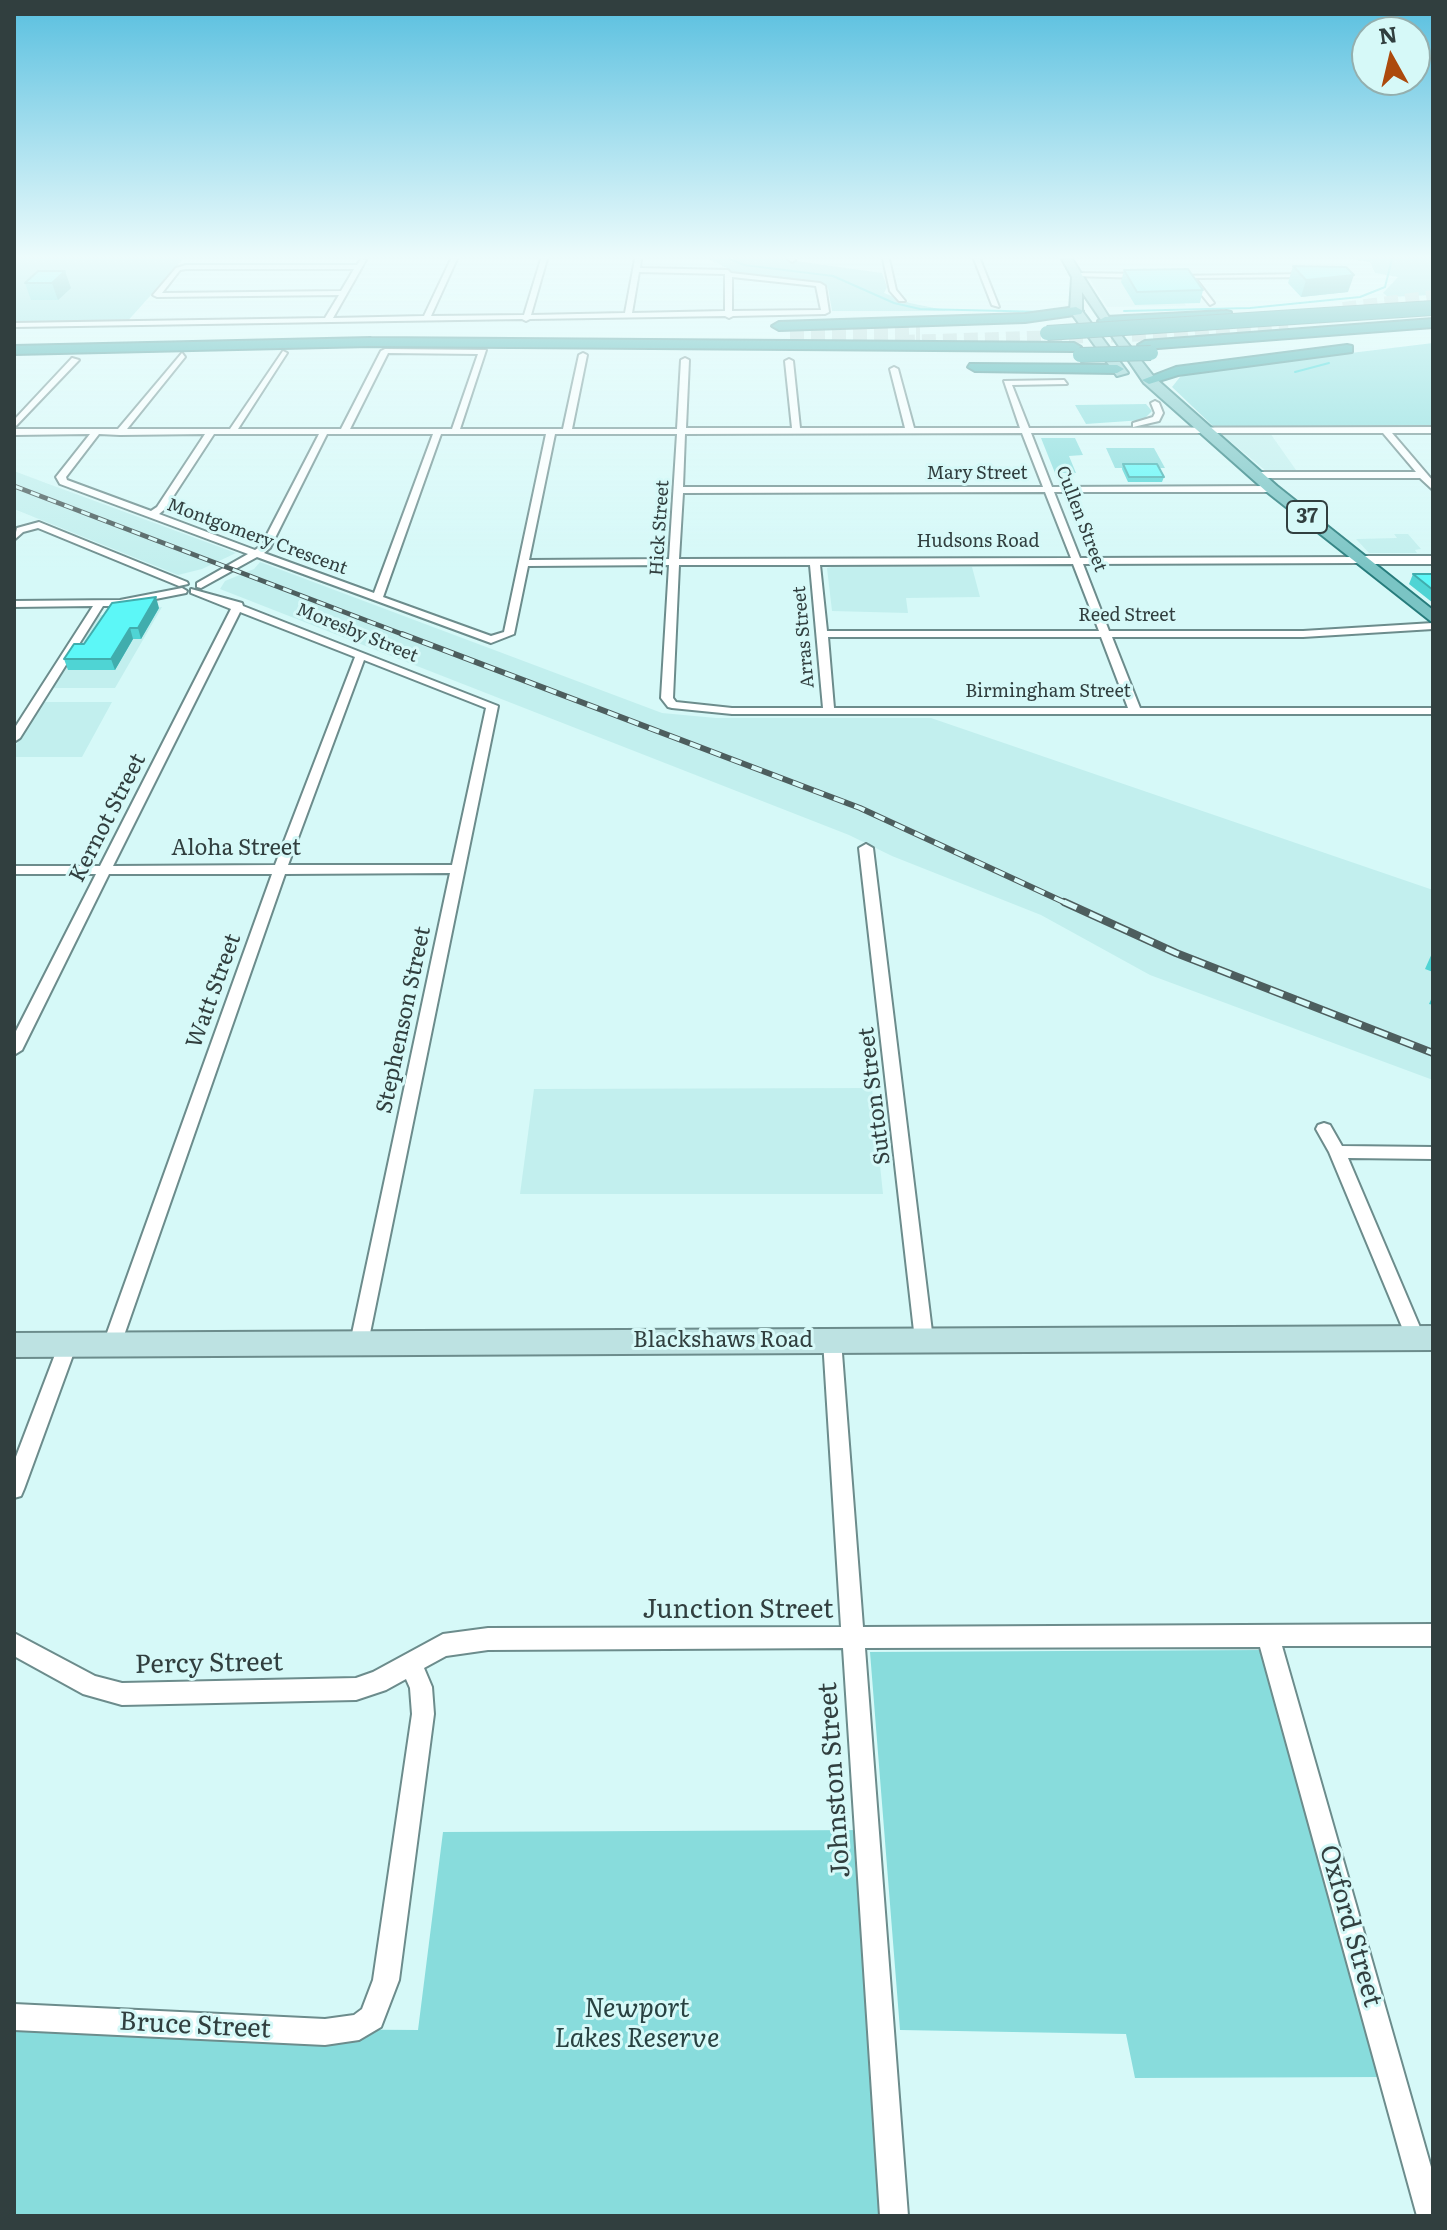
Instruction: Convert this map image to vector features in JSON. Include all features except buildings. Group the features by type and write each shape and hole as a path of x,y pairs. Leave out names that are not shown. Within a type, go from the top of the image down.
{"highway":[{"path":"958,365 973,363"},
{"path":"1104,363 1117,369"},
{"path":"1105,363 1143,380 1176,371 1246,363"}],"main road":[{"name":"37","path":"1113,363 1117,369 1143,380 1199,430 1433,618"},
{"name":"37","path":"1132,363 1155,403 1199,430"},
{"path":"1117,369 1143,380"},
{"name":"Blackshaws Road","path":"14,1345 1424,1338"}],"street":[{"path":"14,425 72,363"},
{"path":"120,432 176,363"},
{"path":"232,432 277,363"},
{"path":"344,432 379,363"},
{"path":"455,431 480,363"},
{"path":"567,431 581,363"},
{"name":"Hick Street","path":"667,698 681,490 685,363"},
{"path":"789,363 796,430"},
{"path":"894,369 910,430"},
{"name":"Cullen Street","path":"1064,382 1007,383 1135,710"},
{"path":"1087,430 1149,422 1159,413 1155,403"},
{"path":"1385,430 1433,487"},
{"path":"14,432 1433,430"},
{"path":"377,599 438,431"},
{"path":"524,563 551,431"},
{"name":"Montgomery Crescent","path":"96,432 60,480 487,640 501,639 509,634 524,563"},
{"path":"151,515 160,509 211,432"},
{"path":"14,604 149,599 182,588 200,588 215,576 256,555 269,541 324,432"},
{"path":"1255,475 1423,475"},
{"name":"Mary Street","path":"681,490 1272,489"},
{"path":"17,533 39,525 182,588"},
{"name":"Arras Street","path":"815,560 829,711"},
{"name":"Hudsons Road","path":"524,563 1433,560"},
{"name":"Moresby Street","path":"200,588 492,706"},
{"path":"14,738 100,603"},
{"name":"Kernot Street","path":"14,1050 238,605"},
{"name":"Reed Street","path":"822,634 1303,634 1433,626"},
{"name":"Watt Street","path":"112,1344 280,869 361,654"},
{"name":"Birmingham Street","path":"667,698 672,705 705,710 1433,711"},
{"name":"Stephenson Street","path":"359,1343 492,706"},
{"name":"Sutton Street","path":"866,848 924,1340"},
{"name":"Aloha Street","path":"14,870 458,869"},
{"path":"1324,1129 1424,1338"},
{"path":"1337,1152 1433,1153"},
{"name":"Johnston Street","path":"832,1340 894,2216"},
{"path":"14,1489 68,1344"},
{"name":"Junction Street","path":"410,1664 443,1645 488,1639 1433,1635"},
{"name":"Oxford Street","path":"1268,1636 1431,2216"},
{"name":"Percy Street","path":"14,1644 91,1686 122,1694 356,1689 378,1682 410,1664"},
{"name":"Bruce Street","path":"14,2017 325,2032 359,2027 372,2018 386,1980 423,1714 421,1687 410,1664"}],"shaded area":[{"path":"1220,433 1270,433 1296,470 1266,471"},
{"path":"14,471 236,553 202,569 178,575 14,509"},
{"path":"1394,534 1408,534 1421,549 1415,550 1417,553 1369,553 1356,539 1397,538"},
{"path":"260,562 662,713 716,718 931,718 1433,890 1433,1080 1150,975 1041,915 892,856 849,835 220,589 225,581 254,569"},
{"path":"972,567 980,597 906,598 908,613 832,611 827,568"},
{"path":"162,607 115,688 51,688 95,616"},
{"path":"43,702 112,702 82,757 14,757 14,748"},
{"path":"872,1088 883,1194 520,1194 534,1089"}],"green space":[{"path":"1268,363 1433,363 1433,428 1215,428 1172,387 1180,377 1194,372"},
{"path":"1146,404 1152,411 1143,420 1086,424 1075,405"},
{"path":"1041,438 1075,438 1083,455 1069,456 1076,473 1055,473"},
{"path":"1106,448 1154,448 1165,468 1115,468"},
{"path":"1264,1650 1382,2077 1135,2078 1126,2034 900,2030 870,1652"},
{"name":"Newport Lakes Reserve","path":"865,1830 887,2216 14,2216 14,2010 272,2029 418,2030 443,1832"}],"waterway":[{"path":"1295,372 1329,363"}],"railway":[{"path":"14,486 407,636"},
{"path":"402,634 860,808 1068,904"},
{"path":"1064,902 1176,953 1433,1053"}]}
